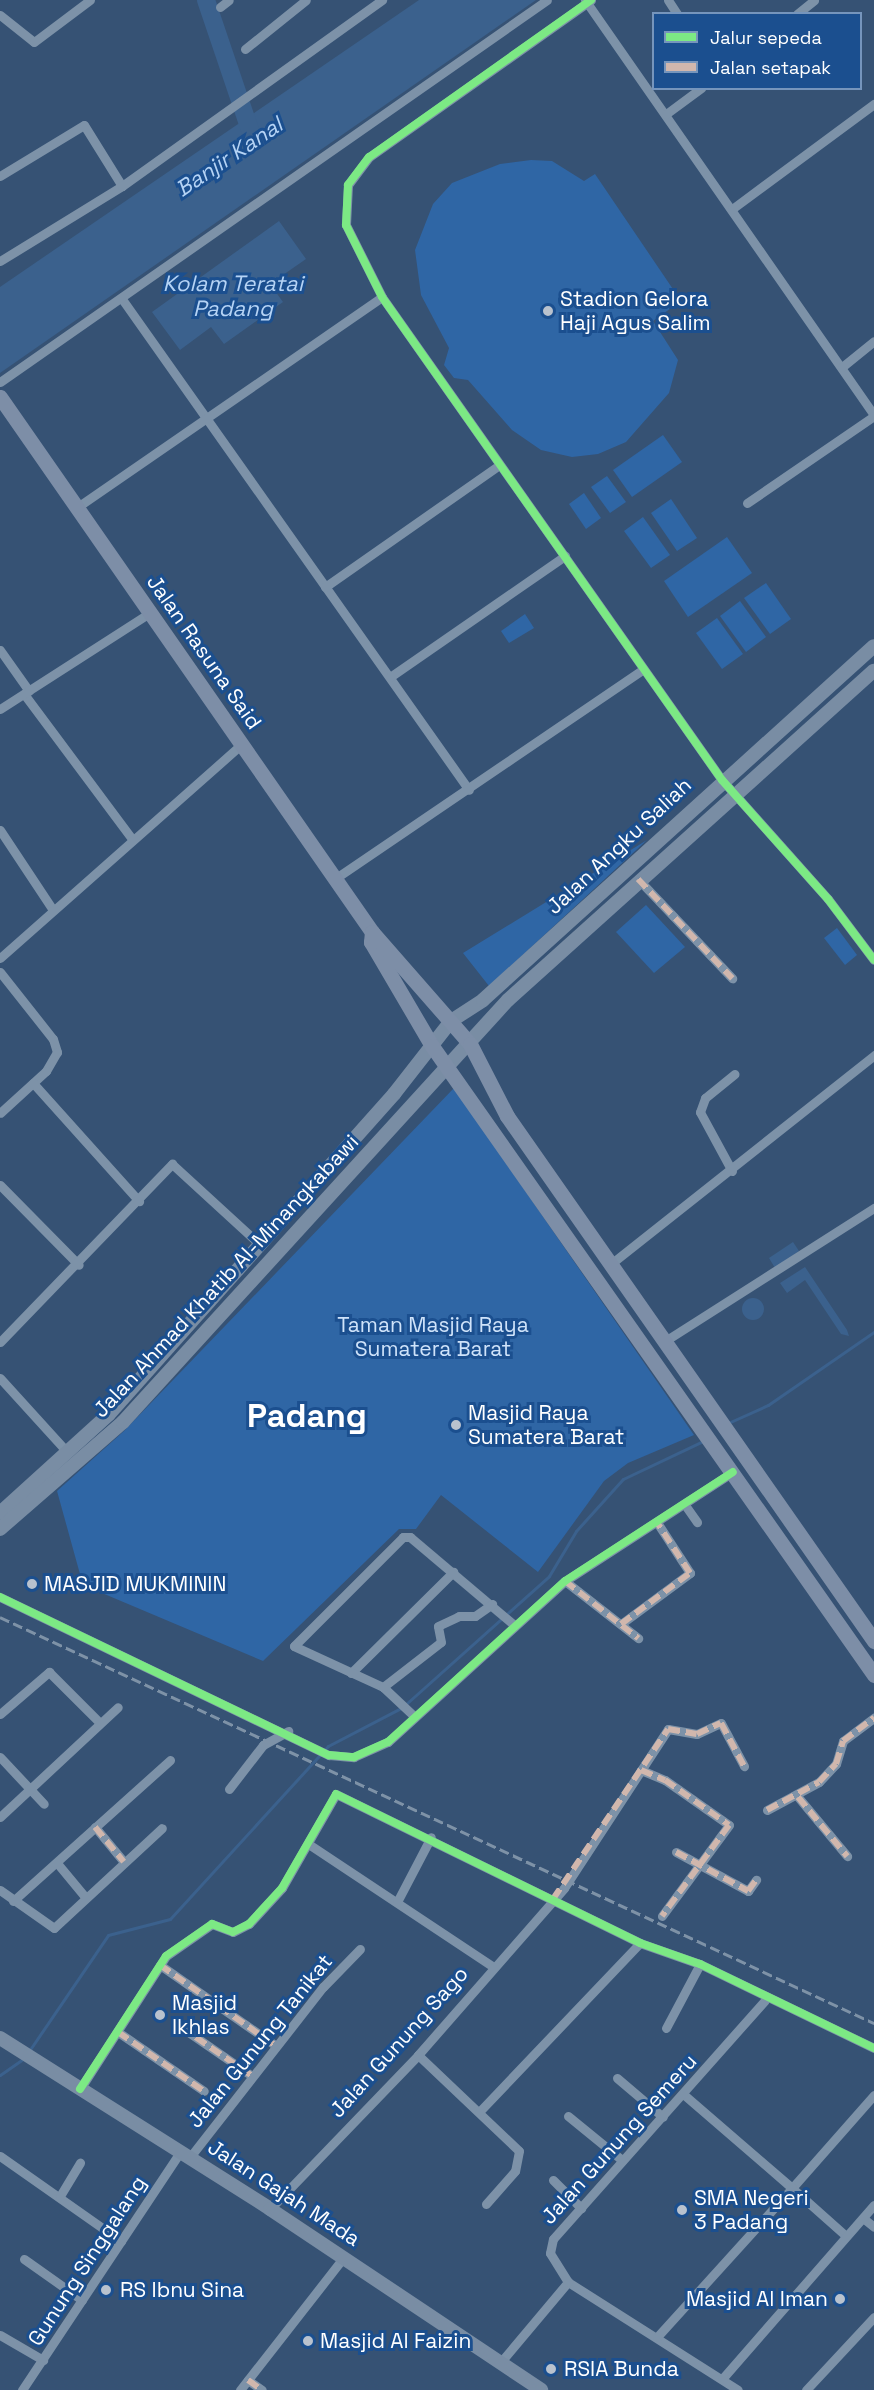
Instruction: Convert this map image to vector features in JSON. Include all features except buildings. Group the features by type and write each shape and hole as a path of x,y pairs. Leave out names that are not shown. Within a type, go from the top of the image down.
{"main road":[{"name":"Jalan Rasuna Said","path":"0,397 79,506 372,932"},
{"name":"Jalan Angku Saliah","path":"452,1021 474,1007 722,780 874,646"},
{"name":"Jalan Angku Saliah","path":"470,1044 487,1022 638,879 874,670"},
{"path":"372,932 470,1044 507,1116 612,1263 874,1641"},
{"path":"372,932 371,942 432,1046 874,1674"},
{"name":"Jalan Ahmad Khatib Al-Minangkabawi","path":"0,1513 110,1414 257,1242 452,1021"},
{"name":"Jalan Ahmad Khatib Al-Minangkabawi","path":"0,1529 123,1422 470,1044"},
{"path":"160,1356 174,1368"},
{"name":"Jalan Gajah Mada","path":"0,2038 344,2257 541,2390"}],"street":[{"path":"0,15 34,42 90,0"},
{"path":"220,7 229,0"},
{"path":"245,49 306,0"},
{"path":"0,261 122,186 382,0"},
{"path":"0,382 122,299 547,0"},
{"path":"799,12 814,0"},
{"path":"747,503 874,416 588,1 434,107 357,171 344,201 346,225 382,297 732,794 828,899 874,960"},
{"path":"666,114 697,90"},
{"path":"732,209 874,104"},
{"path":"0,176 84,125 122,186"},
{"path":"79,506 382,297"},
{"path":"122,299 470,790"},
{"path":"842,368 874,340"},
{"path":"325,587 499,465"},
{"path":"390,676 566,556"},
{"path":"0,710 151,612"},
{"path":"0,650 26,692 132,839"},
{"path":"336,878 470,790 643,669"},
{"path":"0,957 242,744"},
{"path":"0,830 53,910"},
{"path":"638,879 732,978"},
{"path":"0,972 55,1046 55,1060 0,1113"},
{"path":"612,1263 732,1172 874,1055"},
{"path":"732,1172 700,1112 705,1098 735,1074"},
{"path":"33,1083 140,1201"},
{"path":"0,1342 79,1265 140,1201 161,1172 176,1164 257,1242"},
{"path":"0,1185 79,1265"},
{"path":"665,1341 874,1208"},
{"path":"0,1378 68,1452"},
{"path":"0,1597 288,1731 329,1755 354,1757 371,1752 413,1714 507,1618 658,1524 733,1472"},
{"path":"685,1505 697,1522"},
{"path":"621,1624 690,1573 658,1524"},
{"path":"413,1714 403,1701 382,1688 294,1646 403,1537 453,1572 507,1618"},
{"path":"351,1673 453,1572"},
{"path":"565,1581 638,1638"},
{"path":"382,1688 441,1642 438,1626 459,1616 475,1616 492,1604"},
{"path":"0,1714 49,1672 100,1723"},
{"path":"0,1817 118,1707"},
{"path":"767,1810 798,1797 829,1773 843,1741 874,1718"},
{"name":"Jalan Gunung Sago","path":"270,2209 418,2055 492,1966 553,1899 668,1729 697,1734 719,1723 744,1766"},
{"path":"229,1789 263,1745 288,1731"},
{"path":"0,1758 44,1804"},
{"path":"13,1901 170,1760"},
{"path":"641,1770 665,1780 729,1825 696,1863 662,1916"},
{"path":"80,2089 160,1965 205,1927 220,1925 233,1932 249,1924 310,1845 336,1794 431,1837 640,1943 700,1964 765,2000 874,2048"},
{"path":"798,1797 847,1856"},
{"path":"95,1827 124,1862"},
{"path":"0,1890 51,1929 162,1828"},
{"path":"397,1902 431,1837"},
{"path":"310,1845 492,1966"},
{"path":"676,1852 748,1891 756,1880"},
{"path":"57,1863 86,1898"},
{"path":"479,2112 640,1943"},
{"name":"Jalan Gunung Tanikat","path":"185,2154 360,1949"},
{"path":"666,2028 700,1964"},
{"path":"160,1965 276,2046"},
{"name":"Jalan Gunung Semeru","path":"568,2282 549,2249 622,2160 663,2117 765,2000"},
{"path":"181,2027 252,2076"},
{"path":"118,2032 204,2091"},
{"path":"418,2055 519,2151 519,2162 486,2204"},
{"path":"617,2079 663,2117"},
{"path":"683,2094 846,2236"},
{"path":"657,2337 874,2095"},
{"path":"568,2115 622,2160"},
{"name":"Gunung Singgalang","path":"22,2390 121,2241 185,2154"},
{"path":"0,2156 121,2241"},
{"path":"60,2196 80,2163"},
{"path":"553,2180 581,2208"},
{"path":"722,2379 874,2205"},
{"path":"863,2218 874,2227"},
{"path":"240,2390 344,2257"},
{"path":"24,2259 82,2300"},
{"path":"501,2363 568,2282 738,2390"},
{"path":"806,2390 874,2317"},
{"path":"0,2335 44,2360"},
{"path":"248,2380 262,2390"}],"green space":[{"name":"Stadion Gelora Haji Agus Salim","path":"531,160 552,161 584,181 595,174 681,301 653,321 678,360 669,393 626,442 598,454 572,457 541,450 512,430 468,380 454,378 444,365 449,348 421,295 415,250 433,204 452,183 500,164"},
{"path":"663,435 682,462 632,497 613,470"},
{"path":"607,476 626,502 610,513 591,487"},
{"path":"584,493 601,518 586,529 569,504"},
{"path":"671,499 697,538 677,551 651,513"},
{"path":"643,517 670,555 651,568 624,531"},
{"path":"727,537 752,573 688,617 664,581"},
{"path":"766,583 791,619 770,634 744,598"},
{"path":"740,601 766,637 746,652 720,616"},
{"path":"525,614 534,628 509,643 501,631"},
{"path":"717,618 743,654 722,669 696,633"},
{"path":"647,840 489,986 463,953 507,926"},
{"path":"646,905 685,947 654,973 616,932"},
{"path":"837,928 857,955 845,965 824,938"},
{"name":"Taman Masjid Raya Sumatera Barat","path":"454,1088 694,1435 628,1463 604,1481 538,1572 441,1495 416,1529 399,1529 263,1661 83,1585 57,1491 124,1431"}],"water":[{"name":"Banjir Kanal","path":"419,0 536,0 0,373 0,287"},
{"name":"Kolam Teratai Padang","path":"279,221 306,259 270,284 283,302 224,344 211,327 180,350 152,312"},
{"path":"793,1242 799,1251 775,1268 769,1258"},
{"path":"805,1267 849,1336 841,1334 805,1280 787,1293 780,1283"},
{"path":"753,1298 761,1301 764,1309 761,1317 753,1320 745,1317 742,1309 745,1301"}],"waterway":[{"name":"Banjir Kanal","path":"206,0 254,142"},
{"path":"728,1423 768,1405 874,1332"},
{"path":"406,1704 549,1576 576,1531 623,1479 703,1441"},
{"path":"29,2051 108,1935 170,1919 328,1746 401,1708"},
{"path":"0,2075 23,2059"}],"railway":[{"path":"0,1617 874,2023"}],"marked path":[{"path":"638,879 732,978"},
{"path":"621,1624 690,1573 658,1524"},
{"path":"565,1581 638,1638"},
{"path":"767,1810 819,1782 836,1764 843,1741 874,1718"},
{"path":"553,1899 668,1729 697,1734 721,1723 744,1766"},
{"path":"641,1770 665,1780 729,1825 662,1916"},
{"path":"798,1797 847,1856"},
{"path":"95,1827 124,1862"},
{"path":"676,1852 748,1891 756,1880"},
{"path":"160,1965 276,2046"},
{"path":"181,2027 252,2076"},
{"path":"118,2032 204,2091"},
{"path":"248,2380 262,2390"}],"cycle path":[{"path":"591,0 369,157 348,185 346,225 382,297 722,780 828,899 874,960"},
{"path":"0,1597 329,1755 354,1757 388,1742 565,1581 733,1472"},
{"path":"80,2089 166,1956 212,1924 233,1932 249,1924 282,1888 336,1794 640,1943 700,1964 874,2048"}],"place":[{"name":"Stadion Gelora Haji Agus Salim","path":"548,311"},
{"name":"Masjid Raya Sumatera Barat","path":"456,1425"},
{"name":"MASJID MUKMININ","path":"32,1584"},
{"name":"Masjid Ikhlas","path":"160,2015"},
{"name":"SMA Negeri 3 Padang","path":"682,2210"},
{"name":"RS Ibnu Sina","path":"106,2290"},
{"name":"Masjid Al Iman","path":"840,2299"},
{"name":"Masjid Al Faizin","path":"308,2341"},
{"name":"RSIA Bunda","path":"551,2369"}],"district":[{"name":"Padang","path":"307,1417"}]}
